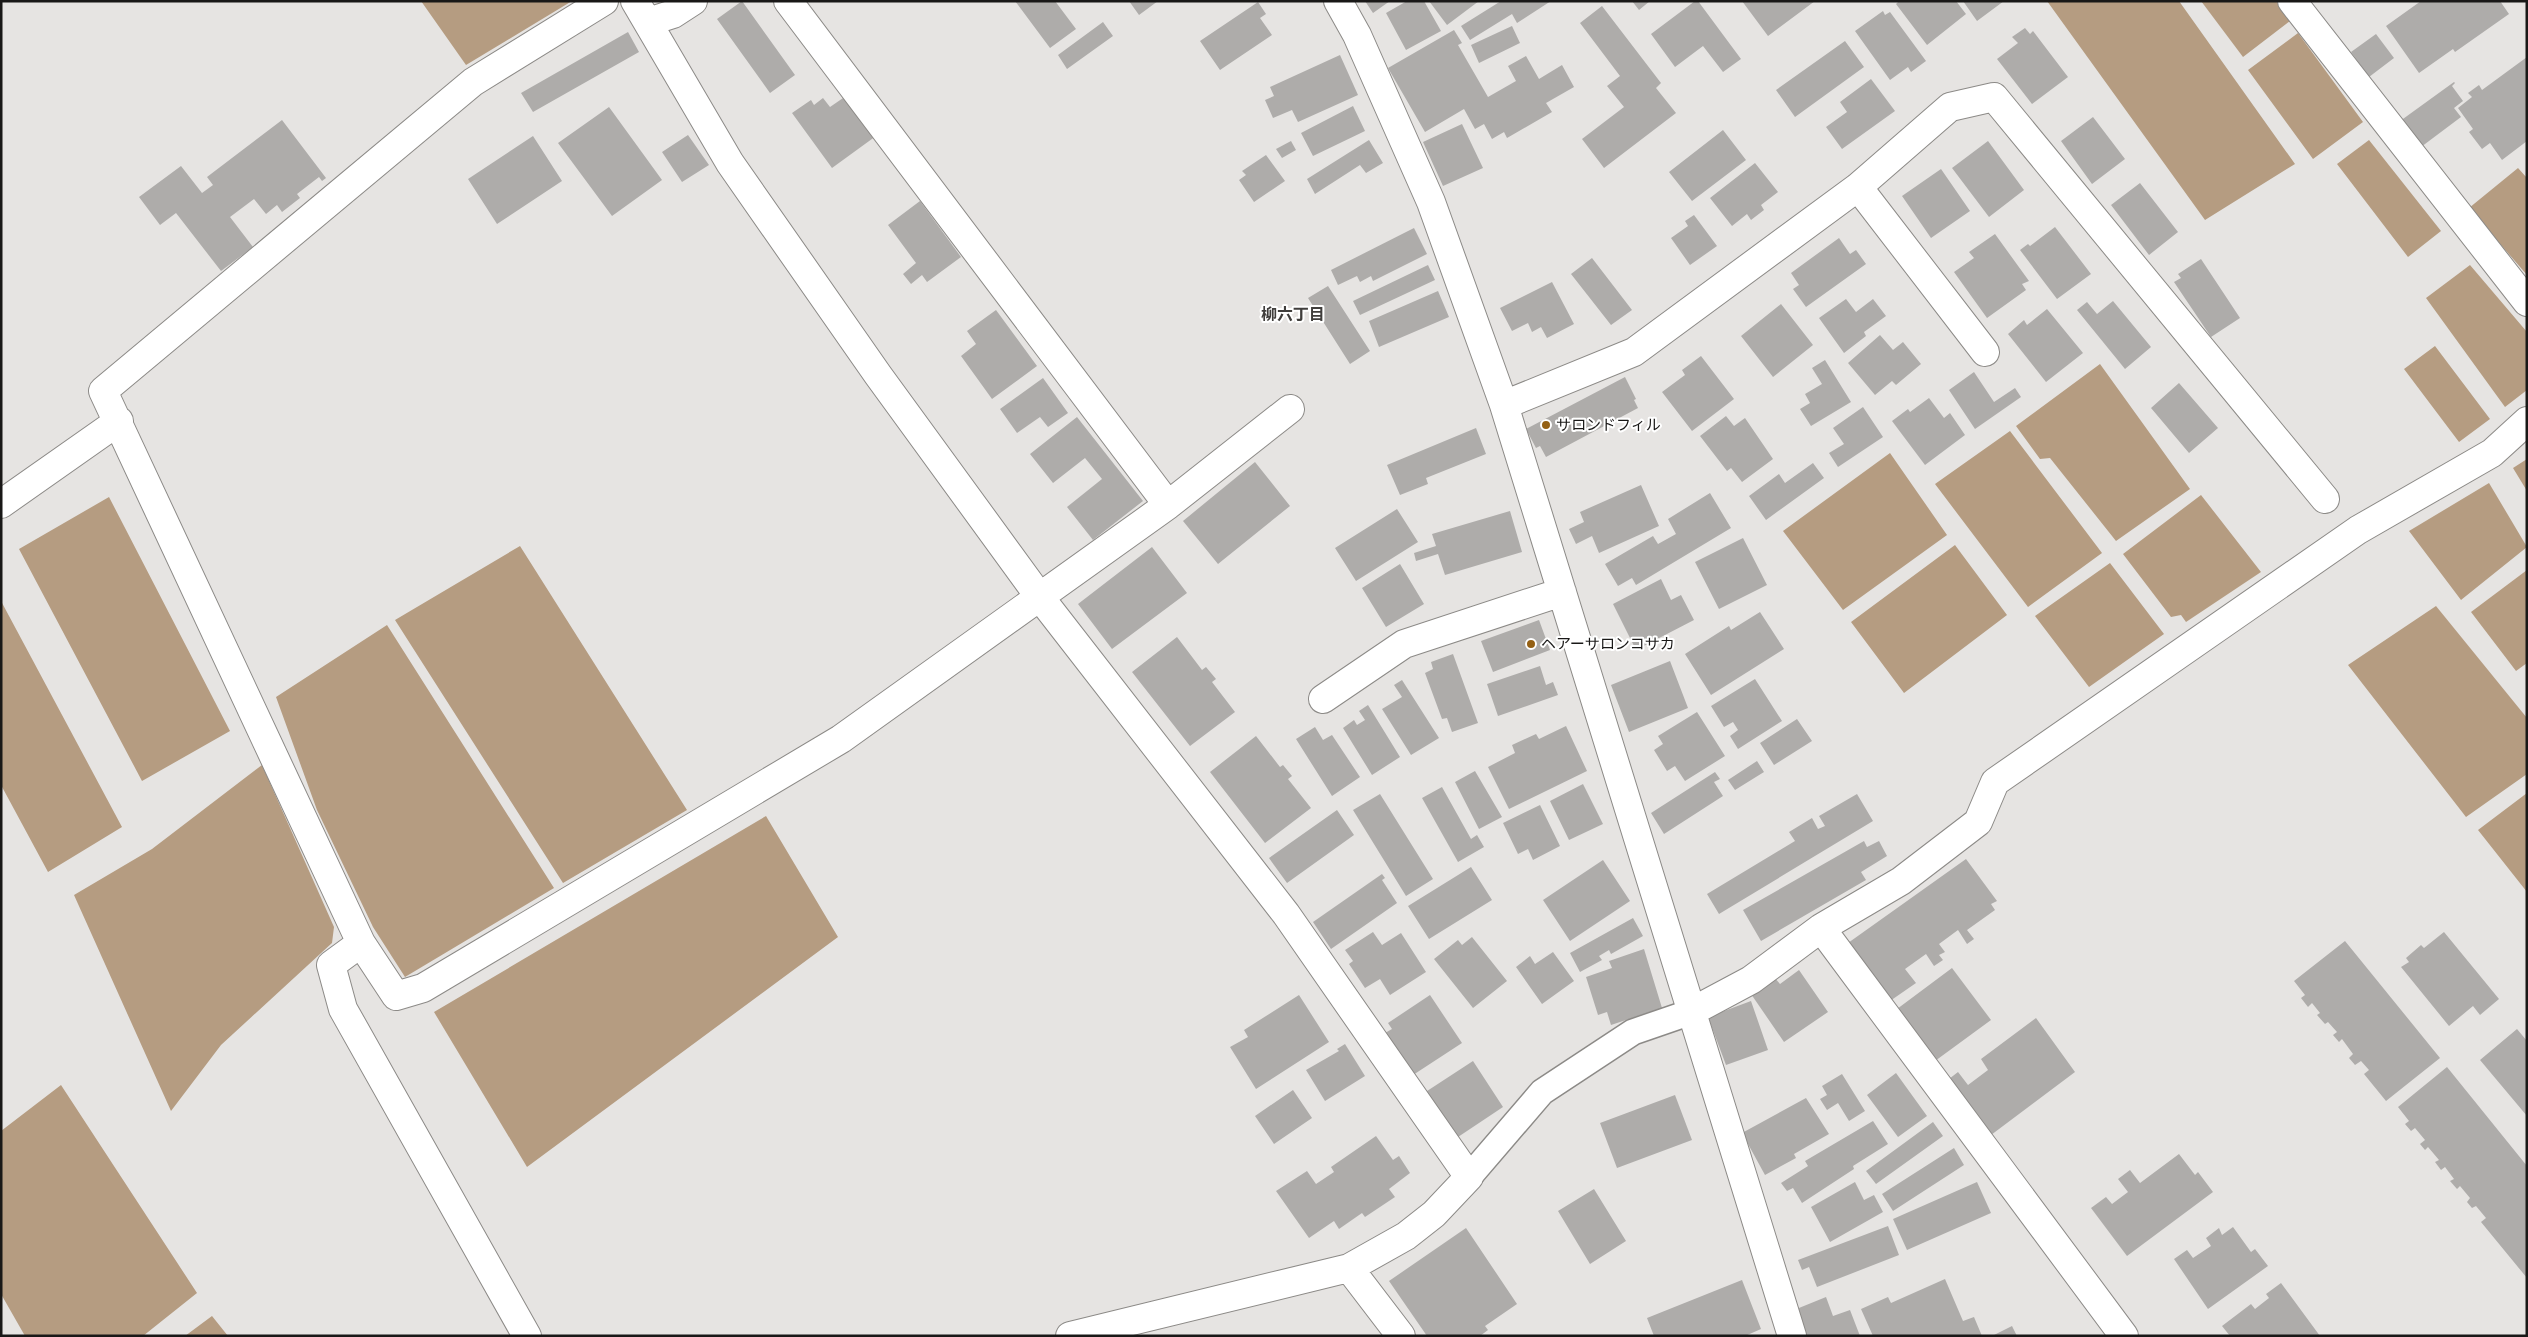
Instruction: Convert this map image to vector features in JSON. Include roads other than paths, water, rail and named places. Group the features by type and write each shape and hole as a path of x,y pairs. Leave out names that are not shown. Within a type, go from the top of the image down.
{"street":[{"path":"604,1 472,82 103,391 119,421 361,943 396,996 423,988 841,740 1168,505 1290,409"},
{"path":"642,12 673,14 694,1"},
{"path":"788,1 1168,505"},
{"path":"1338,1 1357,35 1431,202 1504,405 1792,1336"},
{"path":"2292,1 2527,302"},
{"path":"642,12 730,163 878,375 1039,596 1286,914 1469,1177 1434,1214 1406,1236 1349,1268 1070,1336"},
{"path":"1504,405 1634,352 1858,187 1950,108 1994,98 2325,499"},
{"path":"1858,187 1985,352"},
{"path":"1,504 119,421"},
{"path":"1691,1012 1751,980 1821,928 1901,881 1978,822 1995,782 2358,530 2492,453 2527,421"},
{"path":"1323,699 1404,644 1562,592"},
{"path":"1821,928 2124,1336"},
{"path":"361,943 331,965 343,1009 527,1336"},
{"path":"1349,1268 1402,1336"}],"lane":[{"path":"1469,1177 1542,1092 1633,1032 1691,1012"}],"place":[{"name":"サロンドフィル","path":"1546,425"},
{"name":"ヘアーサロンコサカ","path":"1531,644"}],"district":[{"name":"柳六丁目","path":"1293,314"}]}
